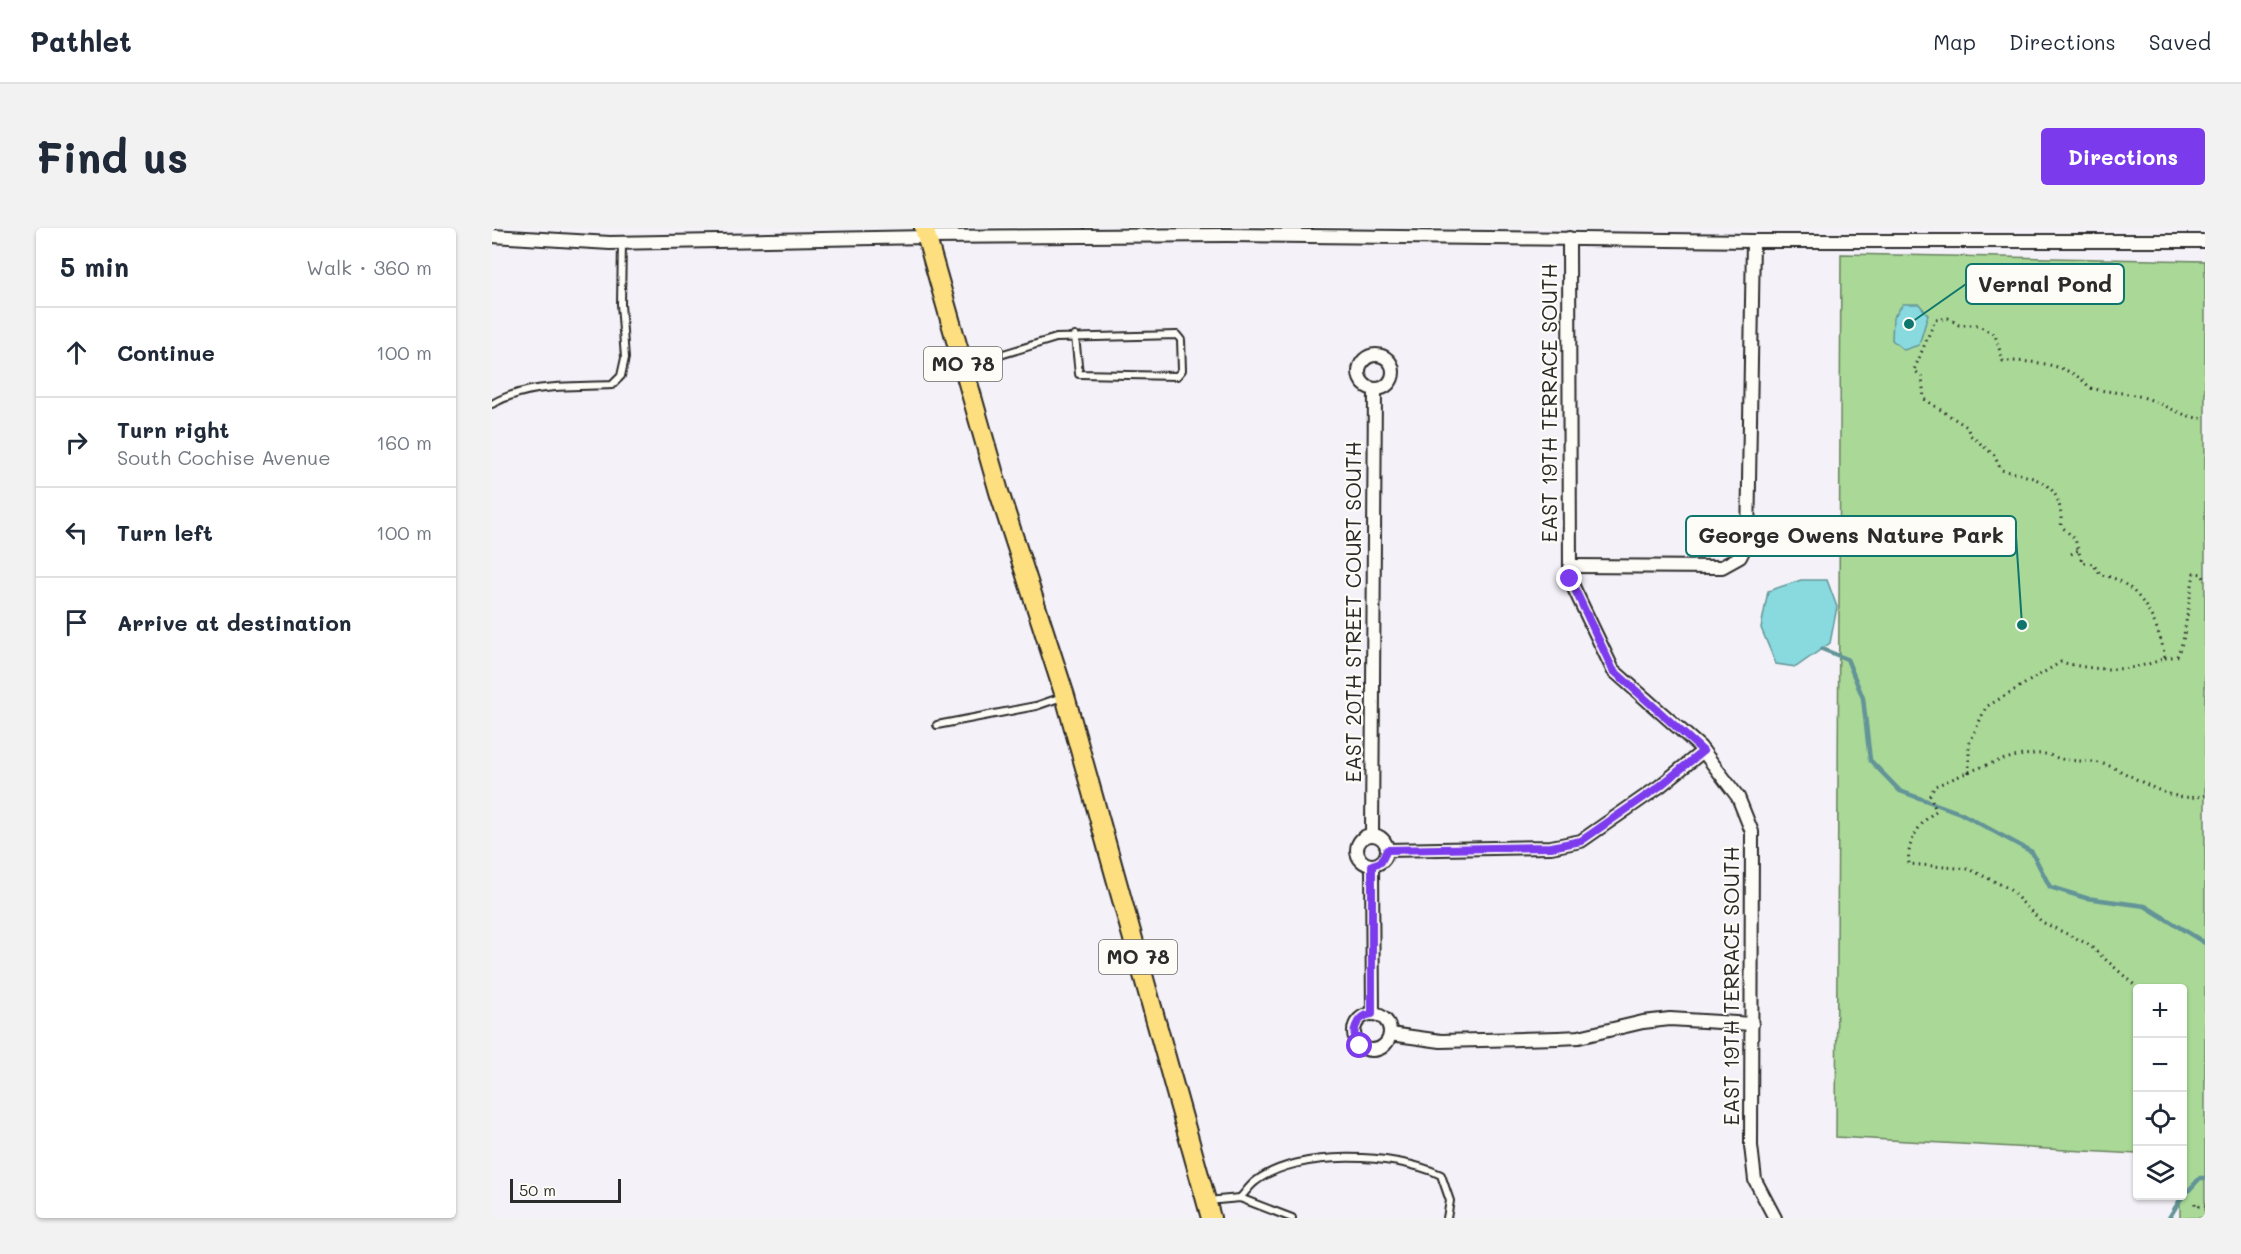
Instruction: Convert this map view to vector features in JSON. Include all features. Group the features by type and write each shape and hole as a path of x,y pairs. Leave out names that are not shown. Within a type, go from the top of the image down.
{"main road":[{"name":"MO 78","path":"926,231 999,492 1065,696 1209,1210"}],"street":[{"path":"492,236 622,242 926,231 1227,232 1753,241 2205,241"},
{"name":"EAST 19TH TERRACE SOUTH","path":"1569,238 1570,579 1613,670 1703,751 1738,797 1752,832 1751,1146 1755,1179 1775,1218"},
{"path":"1570,566 1722,567 1740,557 1748,541 1753,241"},
{"name":"EAST 20TH STREET COURT SOUTH","path":"1372,865 1363,862 1357,848 1362,838 1372,835 1375,389"},
{"path":"1387,850 1551,847 1581,841 1660,786 1703,751"},
{"path":"1372,835 1384,841 1387,850 1381,862 1372,865 1372,1014"},
{"path":"1372,1014 1386,1020 1390,1035 1385,1044 1376,1050 1365,1048 1357,1041 1355,1026 1362,1017 1372,1014"},
{"path":"1390,1035 1441,1041 1558,1038 1670,1019 1752,1024"}],"lane":[{"path":"492,404 511,393 535,388 612,385 621,376 626,358 621,304 622,242"},
{"path":"963,366 1056,338 1075,336 1177,335 1181,340 1182,370 1177,376 1079,374 1075,336"},
{"path":"937,725 1036,706 1065,696"},
{"path":"1209,1210 1240,1198 1256,1180 1300,1162 1340,1157 1424,1166 1441,1175 1450,1201 1447,1218"},
{"path":"1240,1198 1292,1218"}],"path":[{"path":"2165,658 2162,636 2133,589 2115,577 2101,575 2093,564 2082,562 2075,539 2061,526 2061,508 2057,494 2042,483 2001,470 1994,454 1970,435 1967,427 1923,399 1922,377 1914,370 1935,320 1948,318 1959,325 1977,325 1995,335 2003,361 2037,362 2079,375 2090,388 2151,399 2172,411 2205,418"},
{"path":"2071,554 2079,550"},
{"path":"1969,773 1969,744 1986,707 2061,662 2091,669 2120,669 2177,656 2183,641 2194,573 2202,574 2205,580"},
{"path":"2133,984 2088,944 2042,922 2008,888 1969,869 1909,864 1907,850 1922,821 1936,811 1930,795 1935,786 1993,763 2045,754 2061,759 2078,759 2107,765 2170,794 2205,795"},
{"path":"2195,1203 2195,1206 2205,1206"}],"green space":[{"path":"1841,254 2205,261 2205,1218 2180,1218 2180,1200 2187,1200 2187,984 2133,984 2133,1154 1836,1137"}],"water":[{"path":"1903,304 1919,304 1928,315 1919,345 1904,350 1892,340 1893,318"},
{"path":"1801,580 1827,580 1837,607 1830,643 1796,667 1776,664 1761,628 1768,591"}],"waterway":[{"path":"1822,649 1847,659 1863,698 1870,760 1900,791 1960,813 2032,852 2050,887 2086,898 2145,906 2205,943"},
{"path":"2169,1218 2180,1200 2200,1178 2205,1178"}],"place":[{"name":"Vernal Pond","path":"1909,324"},
{"name":"George Owens Nature Park","path":"2022,625"}],"route":[{"path":"1360,1046 1355,1036 1355,1026 1362,1017 1372,1014 1372,865 1381,862 1387,850 1551,847 1581,841 1660,786 1703,751 1613,670 1570,579"}]}
